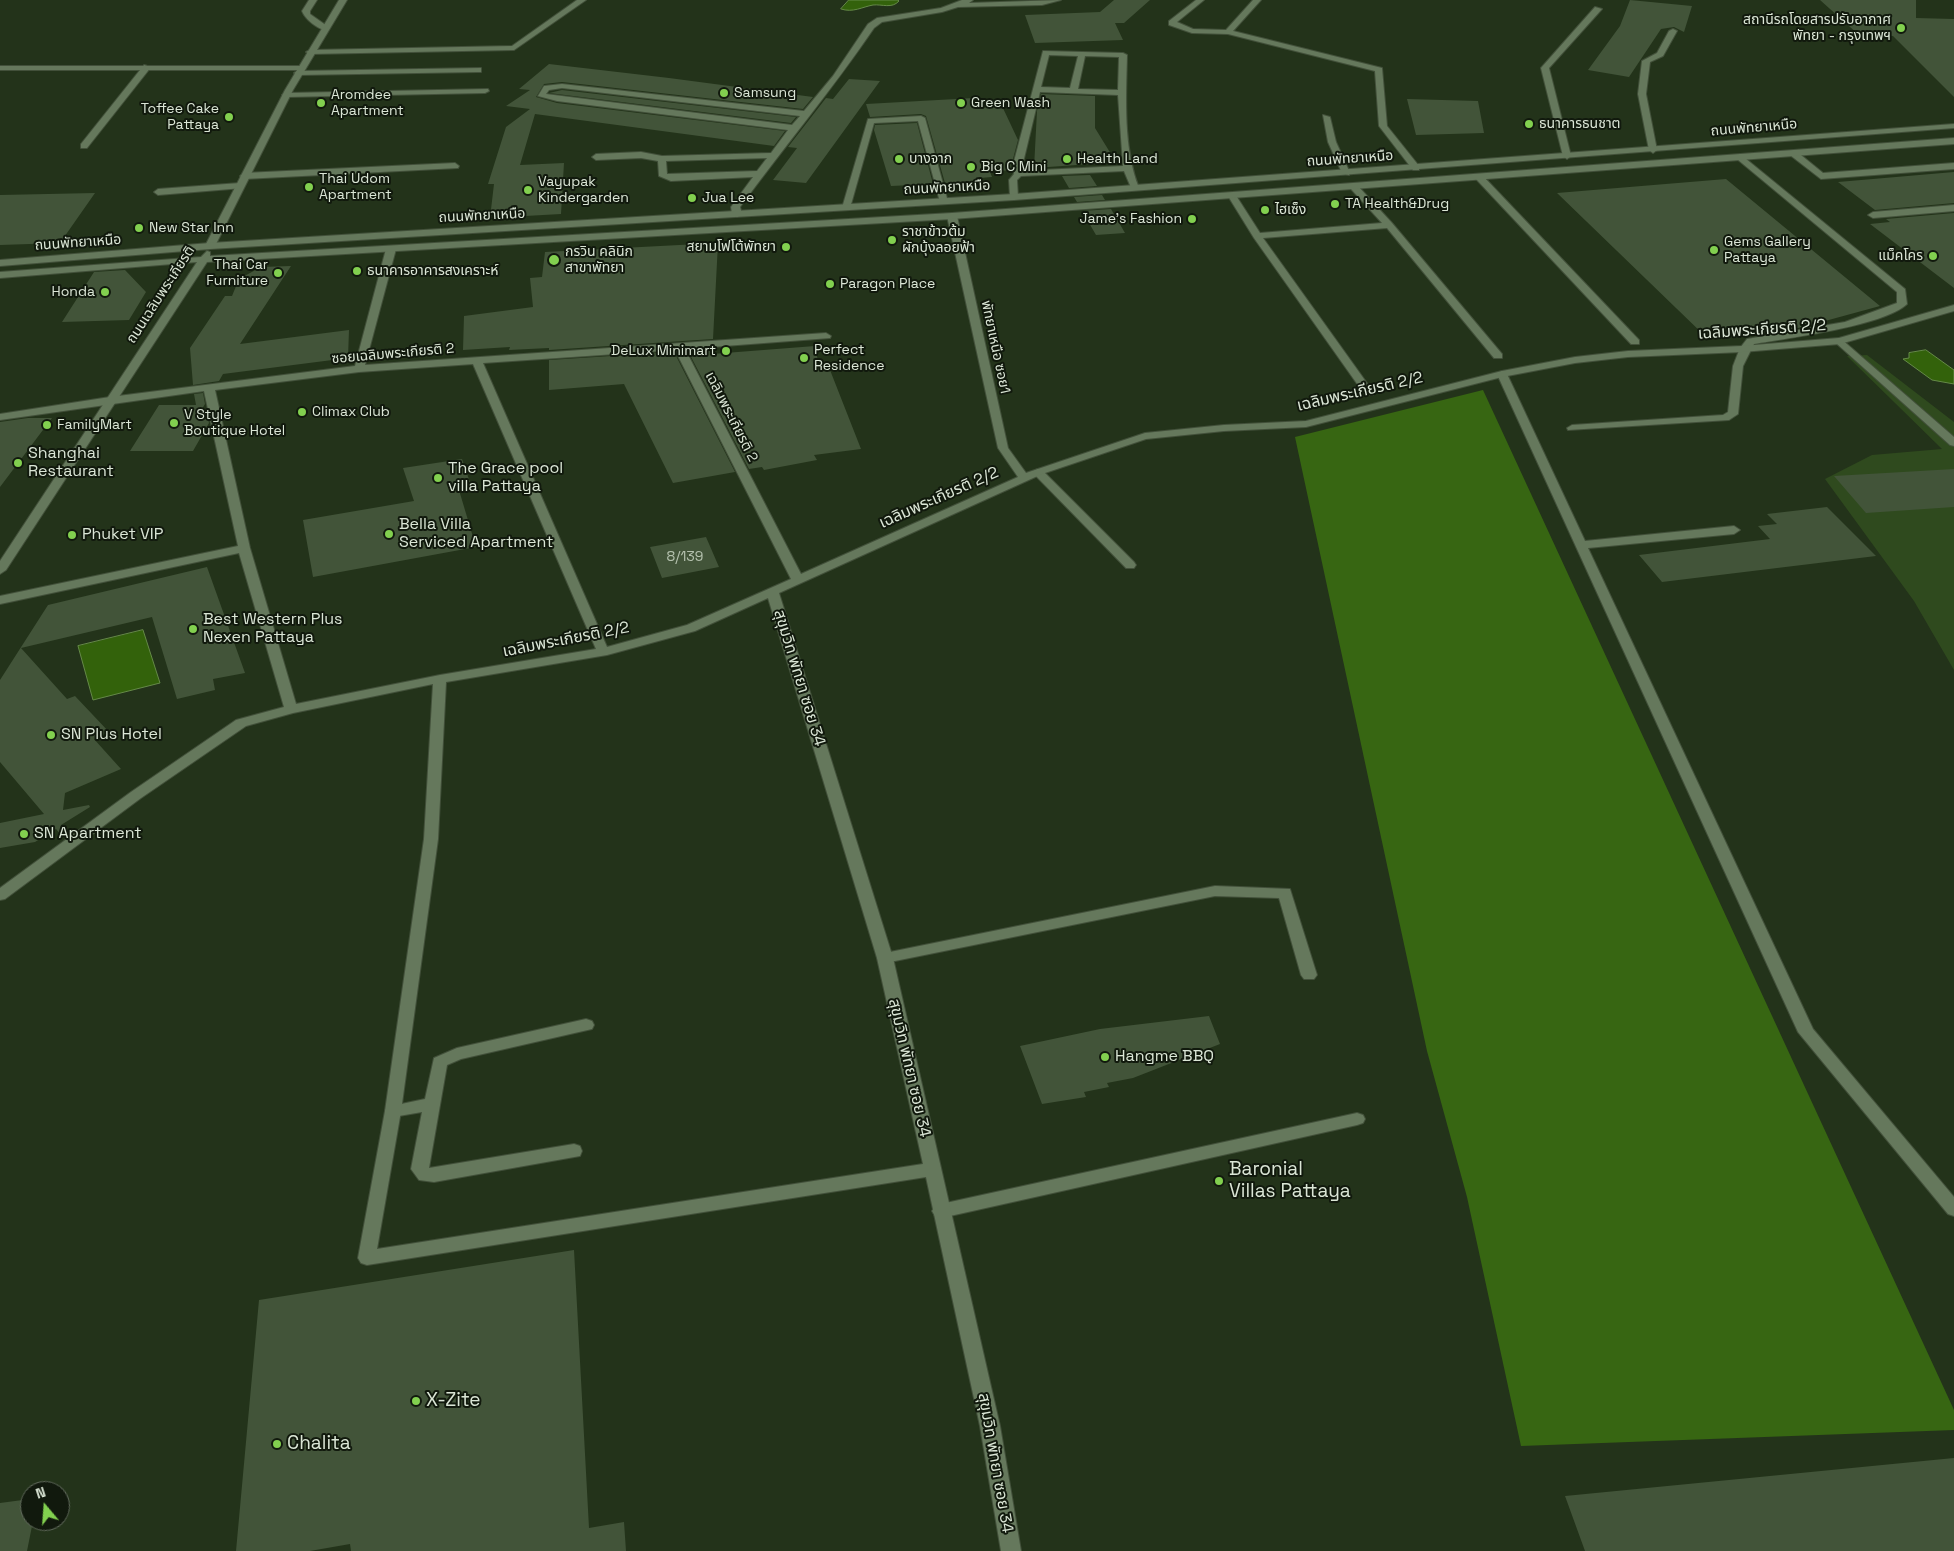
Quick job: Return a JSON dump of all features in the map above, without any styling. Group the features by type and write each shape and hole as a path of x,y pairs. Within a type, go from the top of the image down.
{"street":[{"path":"313,0 306,11 307,15 324,28"},
{"name":"ถนนเฉลิมพระเกียรติ","path":"0,570 204,259 286,95 324,28 344,0"},
{"path":"310,52 514,48 582,0"},
{"path":"737,214 735,207 773,154 836,78 871,26 880,20 942,10 969,0"},
{"path":"954,5 1042,3 1057,0"},
{"path":"1200,0 1172,23 1192,31 1228,32 1379,70 1383,126 1416,168"},
{"path":"1228,32 1258,0"},
{"path":"1567,156 1544,68 1598,9"},
{"path":"1653,150 1642,94 1646,61 1660,54 1673,31"},
{"path":"1018,174 1016,169 1046,53 1123,55 1122,94 1127,168 1135,188"},
{"path":"1073,91 1082,54"},
{"path":"84,146 147,67"},
{"path":"0,68 147,67 299,71 478,70"},
{"path":"794,128 557,100 542,96 542,92 547,88 562,86 805,114"},
{"path":"1037,89 1122,94"},
{"path":"286,95 485,91"},
{"path":"1326,116 1332,142 1346,173"},
{"path":"846,208 871,121 922,118 944,202"},
{"name":"ถนนพัทยาเหนือ","path":"0,262 210,246 1014,198 1954,126"},
{"name":"ถนนพัทยาเหนือ","path":"0,275 204,259 952,216 1954,141"},
{"path":"1793,153 1822,176 1954,166"},
{"path":"596,157 641,155 662,159 773,154"},
{"path":"1572,428 1725,418 1733,414 1742,349 1751,341 1830,329 1878,316 1902,304 1902,292 1740,157"},
{"path":"662,159 663,176 671,178 759,174"},
{"path":"244,176 455,166"},
{"path":"1014,198 1012,180 1018,174 1127,168"},
{"path":"1479,177 1635,342"},
{"path":"158,192 240,186"},
{"path":"1354,187 1389,225 1498,356"},
{"path":"1232,196 1257,236 1369,393"},
{"path":"1873,215 1954,208"},
{"name":"พัทยาเหนือ ซอย1","path":"952,216 1004,448 1024,478"},
{"path":"1257,236 1389,225"},
{"path":"359,370 391,248"},
{"name":"เฉลิมพระเกียรติ 2/2","path":"0,895 136,795 241,723 292,709 440,679 603,652 691,628 773,593 797,579 1038,472 1145,436 1224,428 1306,424 1502,374 1575,360 1628,354 1840,342 1954,308"},
{"path":"679,346 826,336"},
{"path":"1840,342 1954,443"},
{"name":"ซอยเฉลิมพระเกียรติ 2","path":"0,416 110,400 359,370 679,346"},
{"name":"เฉลิมพระเกียรติ 2","path":"679,346 797,579"},
{"path":"477,362 603,652"},
{"path":"1502,374 1806,1032 1954,1209"},
{"path":"209,388 244,548 292,709"},
{"path":"1038,472 1130,565"},
{"path":"1581,545 1734,530"},
{"path":"0,600 244,548"},
{"name":"สุขุมวิท พัทยา ซอย 34","path":"773,593 885,958 990,1426 1011,1551"},
{"path":"440,679 430,839 393,1111 367,1258 932,1169"},
{"path":"885,958 1215,891 1285,893 1309,975"},
{"path":"574,1151 425,1175 420,1169 430,1104 440,1062 447,1057 586,1025"},
{"path":"393,1111 430,1104"},
{"path":"941,1211 1357,1119"}],"shaded area":[{"path":"849,0 899,1 890,6 873,5 850,10 841,9"},
{"path":"1926,350 1954,370 1954,384 1932,380 1903,359 1909,358 1909,353"},
{"path":"1867,355 1954,422 1954,670 1914,601 1825,479 1872,455 1942,449 1847,356"},
{"path":"1483,390 1954,1410 1954,1430 1521,1446 1467,1197 1427,1051 1295,437"},
{"path":"143,630 160,683 93,700 78,646"}],"building":[{"path":"1114,0 1150,0 1124,23 1115,23 1123,40 1035,43 1025,15 1100,12"},
{"path":"1630,0 1692,6 1684,32 1674,27 1661,29 1629,77 1588,70 1620,26"},
{"path":"1820,0 1916,0 1916,18 1954,19 1954,97 1893,36 1859,35"},
{"path":"549,64 813,97 803,109 562,82 544,84 536,97 557,103 785,131 774,146 535,114 520,165 564,163 561,214 490,218 494,184 488,184 506,127 530,109 506,106 530,90 519,89"},
{"path":"849,79 880,81 806,183 773,180 797,148 788,147 826,98 833,99"},
{"path":"562,90 796,117 791,123 549,93"},
{"path":"1041,94 1095,96 1095,128 1111,154 1100,155 1105,163 1034,168 1037,111"},
{"path":"974,98 979,108 1002,106 1018,140 1010,170 990,172 992,177 980,178 981,181 945,183 926,116 921,114 870,117 866,104"},
{"path":"1407,99 1478,101 1484,133 1416,135"},
{"name":"บางจาก","path":"917,123 933,184 891,186 874,130 875,125"},
{"path":"1954,172 1954,203 1875,210 1838,182"},
{"path":"1090,175 1097,186 1069,188 1062,176"},
{"name":"Gems Gallery Pattaya","path":"1726,179 1880,306 1803,327 1760,335 1757,332 1706,337 1557,193"},
{"path":"95,193 60,243 0,245 0,195"},
{"path":"1102,195 1105,200 1077,202 1074,197"},
{"path":"1111,209 1125,233 1096,235 1082,211"},
{"name":"แม็คโคร","path":"1954,213 1954,288 1870,224 1890,222 1886,219"},
{"path":"718,243 713,339 549,350 549,348 509,350 510,347 463,350 464,316 533,307 530,278 542,277 545,252"},
{"path":"291,266 240,344 349,330 348,358 223,374 219,381 193,385 190,348 225,296 232,296 239,279 261,267"},
{"path":"125,270 146,292 129,320 62,322 94,272"},
{"path":"815,346 820,371 830,370 861,449 814,455 817,460 764,470 762,467 749,469 688,351 712,349 712,354"},
{"path":"674,352 735,472 673,483 624,384 549,390 549,360"},
{"path":"203,393 205,404 196,419 208,419 209,423 193,451 130,451 159,405 196,405 194,394"},
{"path":"28,418 52,418 0,487 0,422"},
{"name":"Bella Villa Serviced Apartment","path":"462,459 472,488 459,490 476,547 313,577 303,520 414,501 403,468"},
{"path":"1954,469 1954,507 1866,513 1834,476"},
{"path":"1827,507 1876,556 1662,582 1639,555 1770,539 1758,526 1777,524 1767,514"},
{"path":"706,537 719,567 662,578 650,547"},
{"path":"207,567 245,673 213,679 215,690 177,699 152,617 21,648 67,699 75,696 109,732 94,739 121,769 65,793 63,810 89,805 90,807 61,825 60,834 56,829 35,842 0,848 0,823 44,814 0,762 0,680 48,605"},
{"name":"Hangme BBQ","path":"1209,1016 1220,1044 1133,1078 1107,1083 1109,1087 1084,1092 1086,1097 1042,1104 1020,1046 1100,1029"},
{"name":"X-Zite","path":"574,1250 589,1528 624,1522 626,1551 351,1551 350,1544 310,1551 236,1551 259,1300"},
{"path":"1954,1458 1954,1551 1585,1551 1565,1496"},
{"path":"20,1500 20,1531 31,1531 27,1551 0,1551 0,1503"}],"place":[{"name":"สถานีรถโดยสารปรับอากาศ พัทยา - กรุงเทพฯ","path":"1901,28"},
{"name":"Samsung","path":"724,93"},
{"name":"Aromdee Apartment","path":"321,103"},
{"name":"Green Wash","path":"961,103"},
{"name":"Toffee Cake Pattaya","path":"229,117"},
{"name":"ธนาคารธนชาต","path":"1529,124"},
{"name":"บางจาก","path":"899,159"},
{"name":"Health Land","path":"1067,159"},
{"name":"Big C Mini","path":"971,167"},
{"name":"Thai Udom Apartment","path":"309,187"},
{"name":"Vayupak Kindergarden","path":"528,190"},
{"name":"Jua Lee","path":"692,198"},
{"name":"TA Health&Drug","path":"1335,204"},
{"name":"ไฮเซ็ง","path":"1265,210"},
{"name":"Jame's Fashion","path":"1192,219"},
{"name":"New Star Inn","path":"139,228"},
{"name":"ราชาข้าวต้ม ผักบุ้งลอยฟ้า","path":"892,240"},
{"name":"สยามโฟโต้พัทยา","path":"786,247"},
{"name":"Gems Gallery Pattaya","path":"1714,250"},
{"name":"แม็คโคร","path":"1933,256"},
{"name":"กรวิน คลินิก สาขาพัทยา","path":"554,260"},
{"name":"ธนาคารอาคารสงเคราะห์","path":"357,271"},
{"name":"Thai Car Furniture","path":"278,273"},
{"name":"Paragon Place","path":"830,284"},
{"name":"Honda","path":"105,292"},
{"name":"DeLux Minimart","path":"726,351"},
{"name":"Perfect Residence","path":"804,358"},
{"name":"Climax Club","path":"302,412"},
{"name":"V Style Boutique Hotel","path":"174,423"},
{"name":"FamilyMart","path":"47,425"},
{"name":"Shanghai Restaurant","path":"18,463"},
{"name":"The Grace pool villa Pattaya","path":"438,478"},
{"name":"Bella Villa Serviced Apartment","path":"389,534"},
{"name":"Phuket VIP","path":"72,535"},
{"name":"Best Western Plus Nexen Pattaya","path":"193,629"},
{"name":"SN Plus Hotel","path":"51,735"},
{"name":"SN Apartment","path":"24,834"},
{"name":"Hangme BBQ","path":"1105,1057"},
{"name":"Baronial Villas Pattaya","path":"1219,1181"},
{"name":"X-Zite","path":"416,1401"},
{"name":"Chalita","path":"277,1444"}]}
